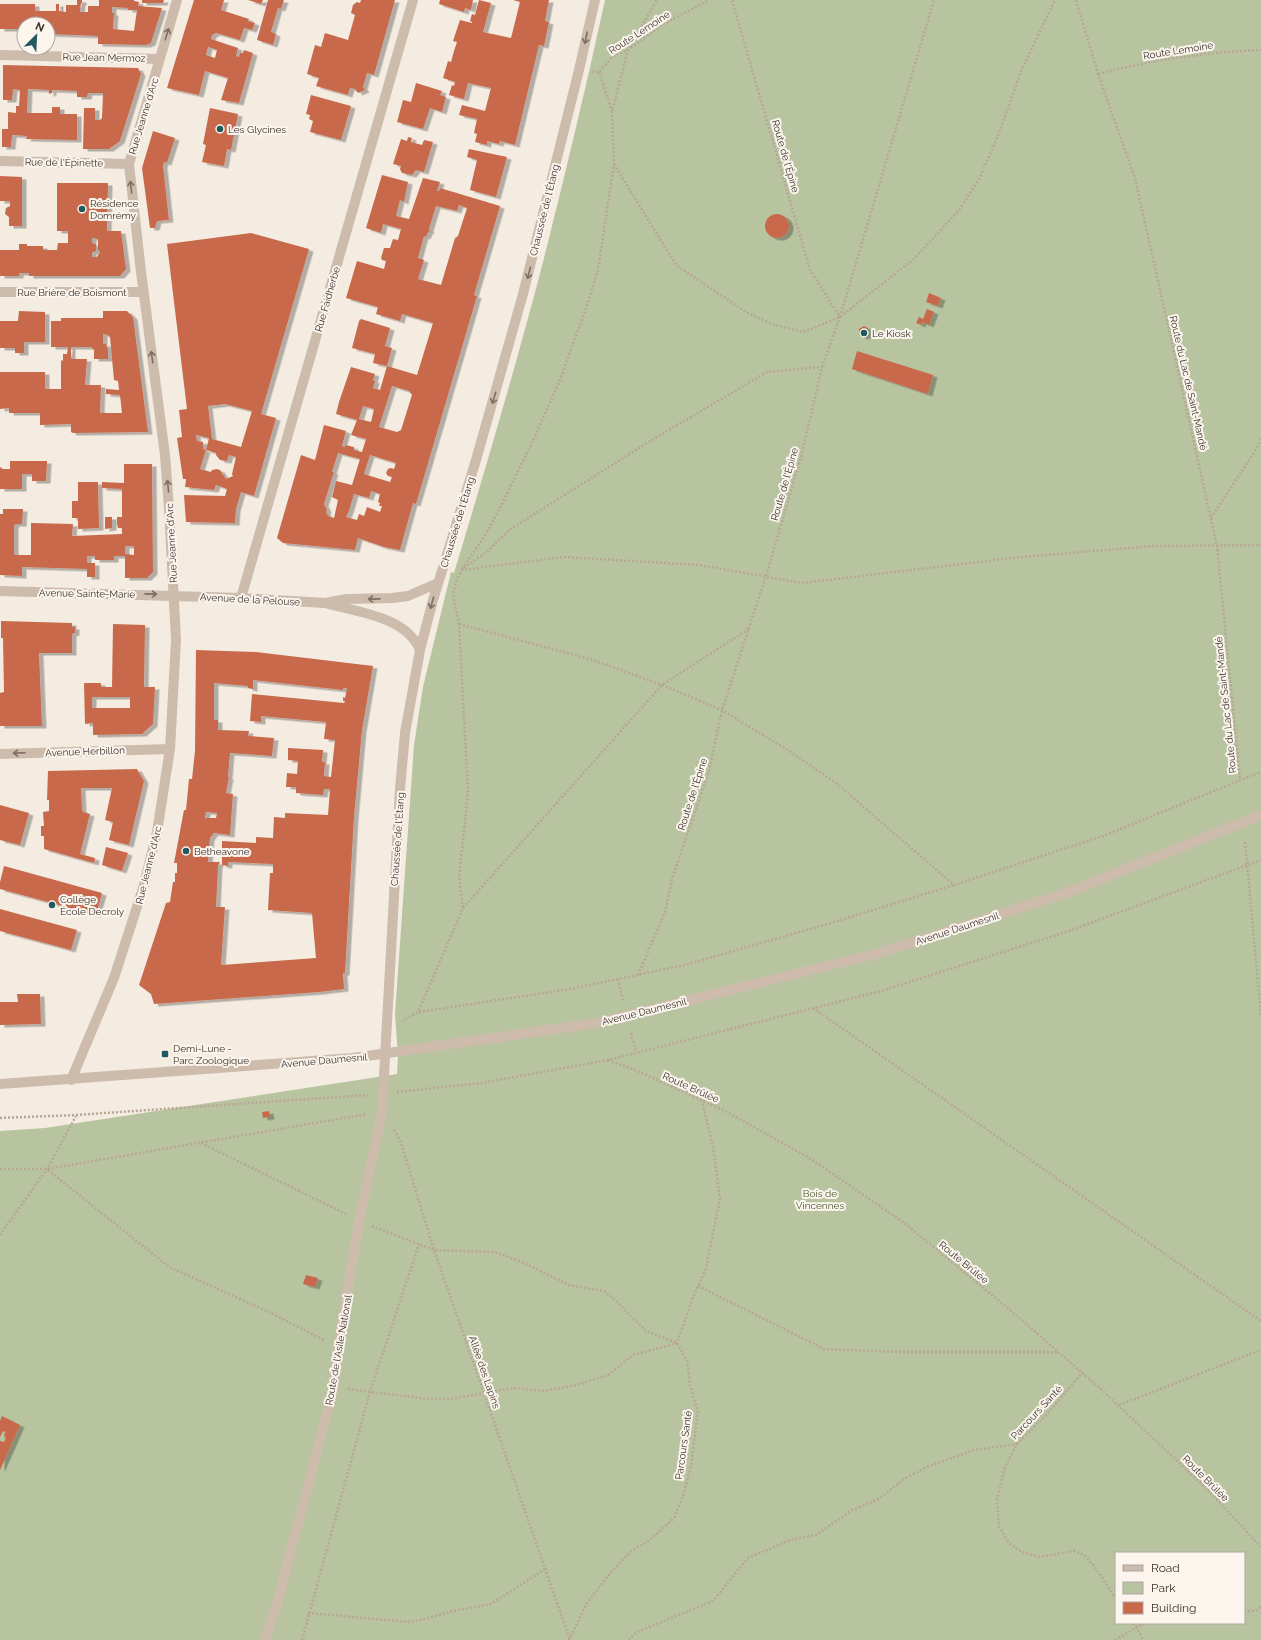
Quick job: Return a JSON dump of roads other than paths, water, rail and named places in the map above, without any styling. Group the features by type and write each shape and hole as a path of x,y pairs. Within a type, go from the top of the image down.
{"street":[{"name":"Rue Jeanne d'Arc","path":"71,1080 114,978 144,885 157,832 170,749 176,640 165,455 143,292 129,164 177,0"},
{"name":"Rue Faidherbe","path":"241,598 413,0"},
{"name":"Chaussée de l'Étang","path":"384,1055 405,733 420,650 438,582 485,430 523,294 595,0"},
{"name":"Rue Jean Mermoz","path":"0,55 159,59"},
{"name":"Rue de l'Épinette","path":"0,161 129,164"},
{"name":"Rue Brière de Boismont","path":"0,292 143,292"},
{"name":"Avenue de la Pelouse","path":"325,603 347,599 392,598 408,596 420,592 438,582"},
{"name":"Avenue Sainte-Marie","path":"0,591 174,595"},
{"name":"Avenue de la Pelouse","path":"174,595 325,603 380,617 412,636 420,650"},
{"name":"Avenue Herbillon","path":"0,754 170,749"},
{"name":"Avenue Daumesnil","path":"0,1084 71,1080 384,1055 596,1023 879,953 1066,893 1261,815"},
{"name":"Route de l'Asile National","path":"265,1640 278,1600 334,1386 338,1347 359,1221 382,1112 384,1093 384,1055"}],"place":[{"name":"Les Glycines","path":"220,129"},
{"name":"Résidence Domrémy","path":"82,209"},
{"name":"Le Kiosk","path":"864,333"},
{"name":"Betheavone","path":"186,851"},
{"name":"Collège École Decroly","path":"52,905"},
{"name":"Demi-Lune - Parc Zoologique","path":"165,1054"}],"park label":[{"name":"Bois de Vincennes","path":"820,1198"}]}
